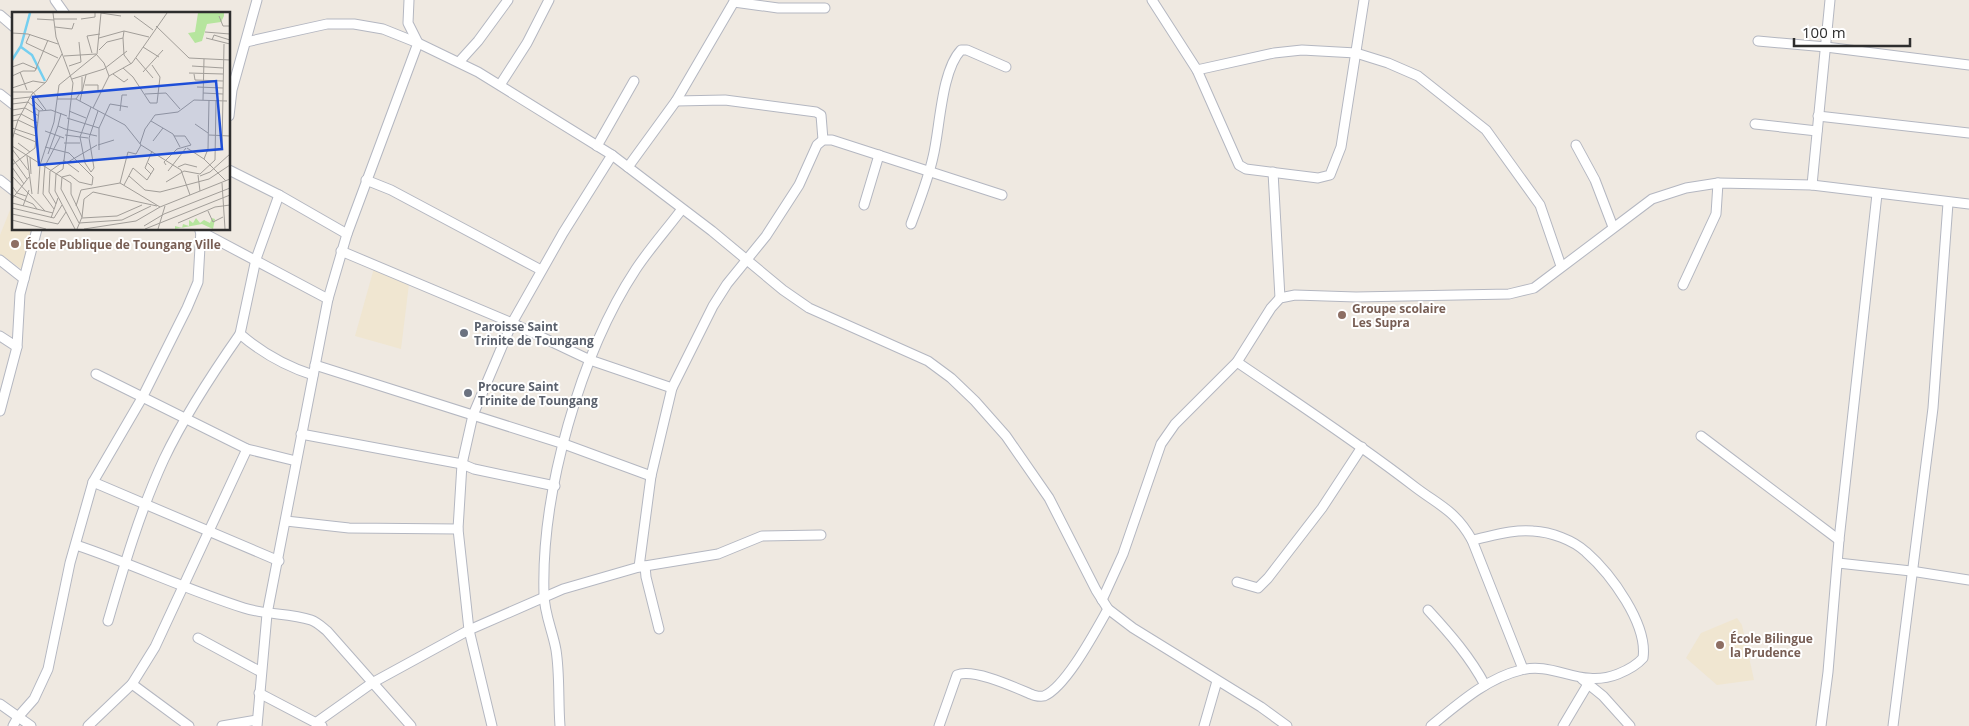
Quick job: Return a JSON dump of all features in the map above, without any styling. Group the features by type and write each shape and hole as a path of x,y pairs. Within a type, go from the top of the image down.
{"street":[{"path":"55,0 64,12"},
{"path":"230,107 232,90 258,0"},
{"path":"222,726 257,723 267,614 279,561 301,434 328,299 347,234 418,43 408,23 409,0"},
{"path":"459,62 478,41 508,0"},
{"path":"500,85 527,43 549,0"},
{"path":"1152,0 1197,70 1239,165 1246,169 1318,178 1330,175 1341,147 1364,0"},
{"path":"1812,185 1830,0"},
{"path":"628,167 676,101 734,1 778,8 826,8"},
{"path":"0,15 12,25"},
{"path":"246,42 327,24 354,24 383,29 459,62 500,85 612,155 747,259 783,290 809,308 928,362 951,378 1006,436 1038,482 1108,609 1134,628 1286,726"},
{"path":"1758,41 1826,47 1969,65"},
{"path":"911,224 937,142 942,99 955,56 961,50 967,50 1006,67"},
{"path":"1197,70 1274,52 1302,50 1356,53 1388,63 1418,76 1486,130 1540,205 1561,266"},
{"path":"597,146 634,80"},
{"path":"0,94 12,103"},
{"path":"676,101 725,100 816,112 821,116 823,122 823,140"},
{"path":"1818,116 1969,133"},
{"path":"1755,124 1817,131"},
{"path":"823,140 879,154 947,179 1002,195"},
{"path":"659,629 642,566 651,476 672,388 713,306 766,236 794,193 817,145 823,140"},
{"path":"1576,144 1595,180 1613,227"},
{"path":"864,205 879,154"},
{"path":"492,726 469,630 458,529 462,464 473,415 512,323 541,270 612,155"},
{"path":"230,170 279,195 347,234"},
{"path":"1272,172 1280,298"},
{"path":"0,180 12,189"},
{"path":"366,180 391,190 541,270"},
{"path":"1683,285 1716,214 1718,183"},
{"path":"1102,600 1123,554 1161,444 1175,424 1237,362 1271,308 1280,298 1295,294 1356,297 1509,294 1534,288 1652,199 1686,188 1718,183 1812,185 1948,203 1969,204"},
{"path":"1821,726 1839,540 1877,194"},
{"path":"108,621 125,561 145,505 165,458 211,376 240,334 256,259 279,195"},
{"path":"1893,726 1911,570 1933,408 1948,203"},
{"path":"560,726 556,651 544,596 545,552 555,486 564,444 590,360 608,321 636,269 682,208"},
{"path":"0,411 17,346 20,294 37,230"},
{"path":"13,726 18,717 34,699 48,669 70,563 93,482 142,398 198,282 200,230 328,299"},
{"path":"342,251 512,323 590,360 672,388"},
{"path":"0,260 24,279"},
{"path":"240,334 269,356 292,368 313,375"},
{"path":"0,336 17,346"},
{"path":"1237,362 1362,447 1446,508 1463,523 1472,540 1522,669"},
{"path":"315,365 564,444 651,476"},
{"path":"96,374 185,420 247,449 296,461"},
{"path":"301,434 462,464 474,469 555,486"},
{"path":"1701,436 1839,540"},
{"path":"1237,582 1258,588 1268,578 1322,508 1362,447"},
{"path":"88,726 132,684 154,648 247,449"},
{"path":"93,482 279,561"},
{"path":"286,521 385,530 458,529"},
{"path":"1472,540 1511,532 1534,530 1560,536 1585,551 1607,574 1619,590 1642,635 1643,658 1637,665 1605,679 1585,682"},
{"path":"260,692 319,724 372,683 469,630 505,616 544,596 642,566 718,554 762,536 821,535"},
{"path":"76,545 125,561 216,599 267,614 313,620 327,631 411,726"},
{"path":"1838,563 1911,570 1969,580"},
{"path":"939,726 957,675 963,672 1033,695 1042,697 1051,692 1080,657 1108,609"},
{"path":"1428,610 1455,638 1473,662 1485,685"},
{"path":"198,638 261,672"},
{"path":"1431,726 1485,685 1498,677 1522,669 1554,671 1585,682 1630,726"},
{"path":"1204,726 1217,681"},
{"path":"1563,726 1585,682"},
{"path":"132,684 189,726"},
{"path":"2,705 31,726"}],"shaded area":[{"name":"École Publique de Toungang Ville","path":"12,205 12,230 33,230 23,270 0,254 0,235"},
{"path":"374,268 409,284 401,349 355,336"},
{"name":"École Bilingue la Prudence","path":"1737,618 1742,625 1754,680 1717,685 1686,658 1701,633"}],"place":[{"name":"École Publique de Toungang Ville","path":"15,244"},
{"name":"Groupe scolaire Les Supra","path":"1342,315"},
{"name":"Paroisse Saint Trinite de Toungang","path":"464,333"},
{"name":"Procure Saint Trinite de Toungang","path":"468,393"},
{"name":"École Bilingue la Prudence","path":"1720,645"}]}
